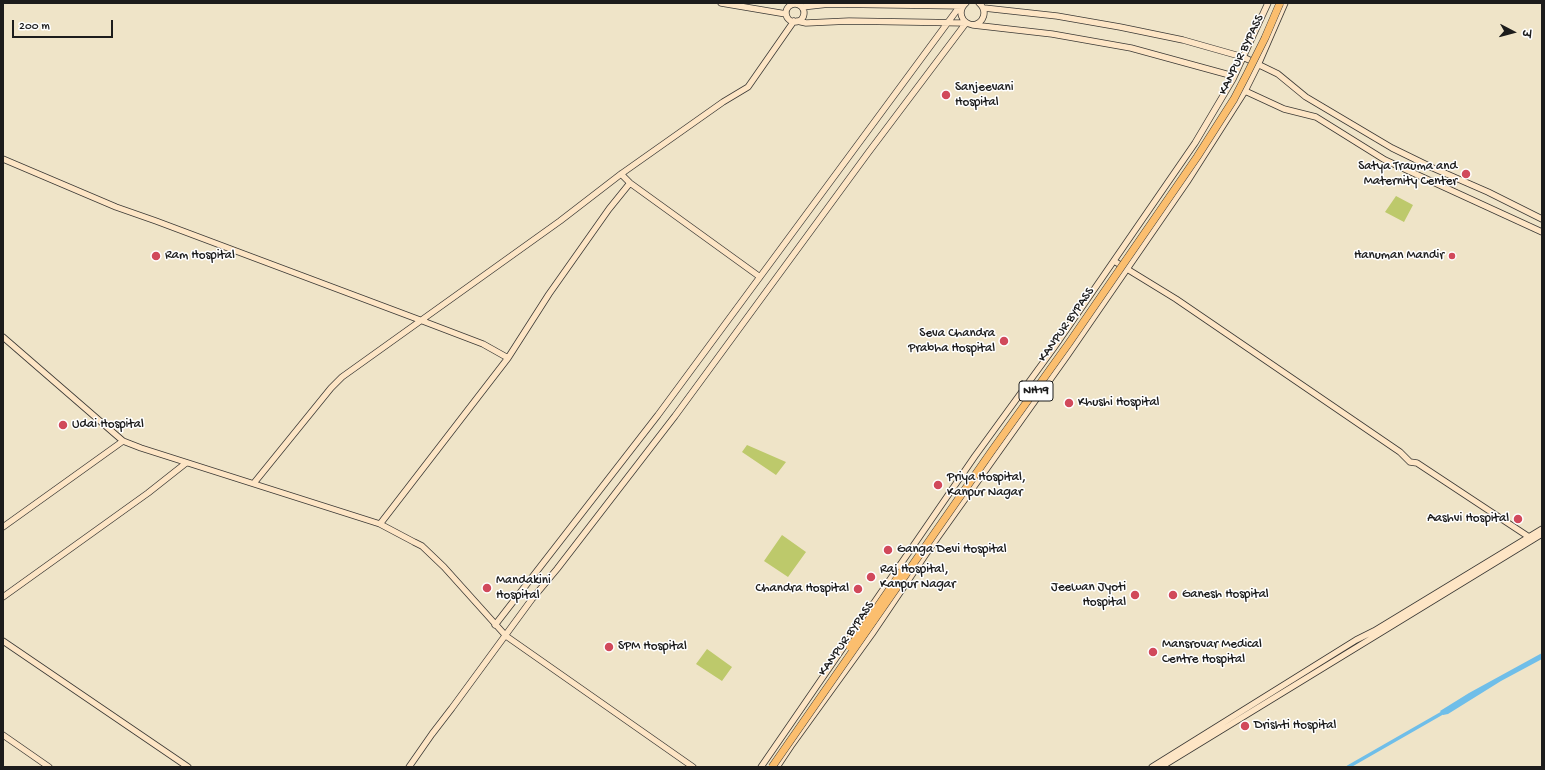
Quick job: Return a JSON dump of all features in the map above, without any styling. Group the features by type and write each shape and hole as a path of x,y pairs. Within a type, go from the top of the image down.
{"highway":[{"name":"KANPUR BYPASS","path":"767,767 916,551 1114,272 1198,148 1243,72 1275,3"},
{"name":"KANPUR BYPASS","path":"772,767 964,490 1083,324 1197,157 1244,80 1265,38 1280,3"}],"street":[{"path":"721,3 786,14 788,18 806,23 823,21 948,22 1052,34 1130,48 1226,74 1234,79"},
{"path":"979,3 984,8 1056,16 1120,27 1183,40 1243,57 1288,81 1306,97 1392,148 1488,192 1542,219"},
{"path":"761,767 979,451 1045,361 1195,143 1234,79 1268,3"},
{"path":"777,767 872,634 928,551 1127,269 1194,171 1245,91 1285,3"},
{"path":"786,14 786,10 790,4 796,4 802,7 829,4 963,5"},
{"path":"495,625 622,462 948,22 963,5"},
{"path":"963,5 961,16 966,23"},
{"path":"254,483 331,388 342,377 560,221 621,174 722,102 748,87 796,21 804,14 802,7"},
{"path":"973,25 979,23 983,19 984,8"},
{"path":"409,767 532,599 557,569 684,404 966,23"},
{"path":"1245,91 1284,109 1316,117 1385,160 1542,232"},
{"path":"3,159 116,207 424,317 483,344 508,358"},
{"path":"621,174 630,183 760,277"},
{"path":"380,524 508,358 549,294 630,183"},
{"path":"1114,261 1176,299 1249,348 1400,452 1410,462 1417,463 1529,537"},
{"path":"3,337 123,441 186,463 254,483 313,504 380,524 414,542 430,553 444,567 506,636 692,767"},
{"path":"3,527 123,441"},
{"path":"3,597 148,493 186,463"},
{"path":"1152,767 1322,661 1542,529"},
{"path":"1161,767 1542,534"},
{"path":"3,641 188,767"},
{"path":"3,735 49,767"}],"green space":[{"path":"1396,196 1413,205 1404,222 1385,212"},
{"path":"747,445 786,462 776,475 742,452"},
{"path":"782,535 806,552 788,577 764,561"},
{"path":"707,649 732,667 722,681 696,664"}],"water":[{"path":"1542,653 1542,659 1501,681 1448,714 1443,715 1440,711 1469,693"}],"waterway":[{"path":"1348,767 1444,712"}],"place":[{"name":"Sanjeevani Hospital","path":"946,95"},
{"name":"Satya Trauma and Maternity Center","path":"1466,174"},
{"name":"Ram Hospital","path":"156,256"},
{"name":"Hanuman Mandir","path":"1452,256"},
{"name":"Seva Chandra Prabha Hospital","path":"1004,341"},
{"name":"Khushi Hospital","path":"1069,403"},
{"name":"Udai Hospital","path":"63,425"},
{"name":"Priya Hospital, Kanpur Nagar","path":"938,485"},
{"name":"Aashvi Hospital","path":"1518,519"},
{"name":"Ganga Devi Hospital","path":"888,550"},
{"name":"Raj Hospital, Kanpur Nagar","path":"871,577"},
{"name":"Mandakini Hospital","path":"487,588"},
{"name":"Chandra Hospital","path":"858,589"},
{"name":"Jeewan Jyoti Hospital","path":"1135,595"},
{"name":"Ganesh Hospital","path":"1173,595"},
{"name":"SPM Hospital","path":"609,647"},
{"name":"Mansrovar Medical Centre Hospital","path":"1153,652"},
{"name":"Drishti Hospital","path":"1245,726"}]}
